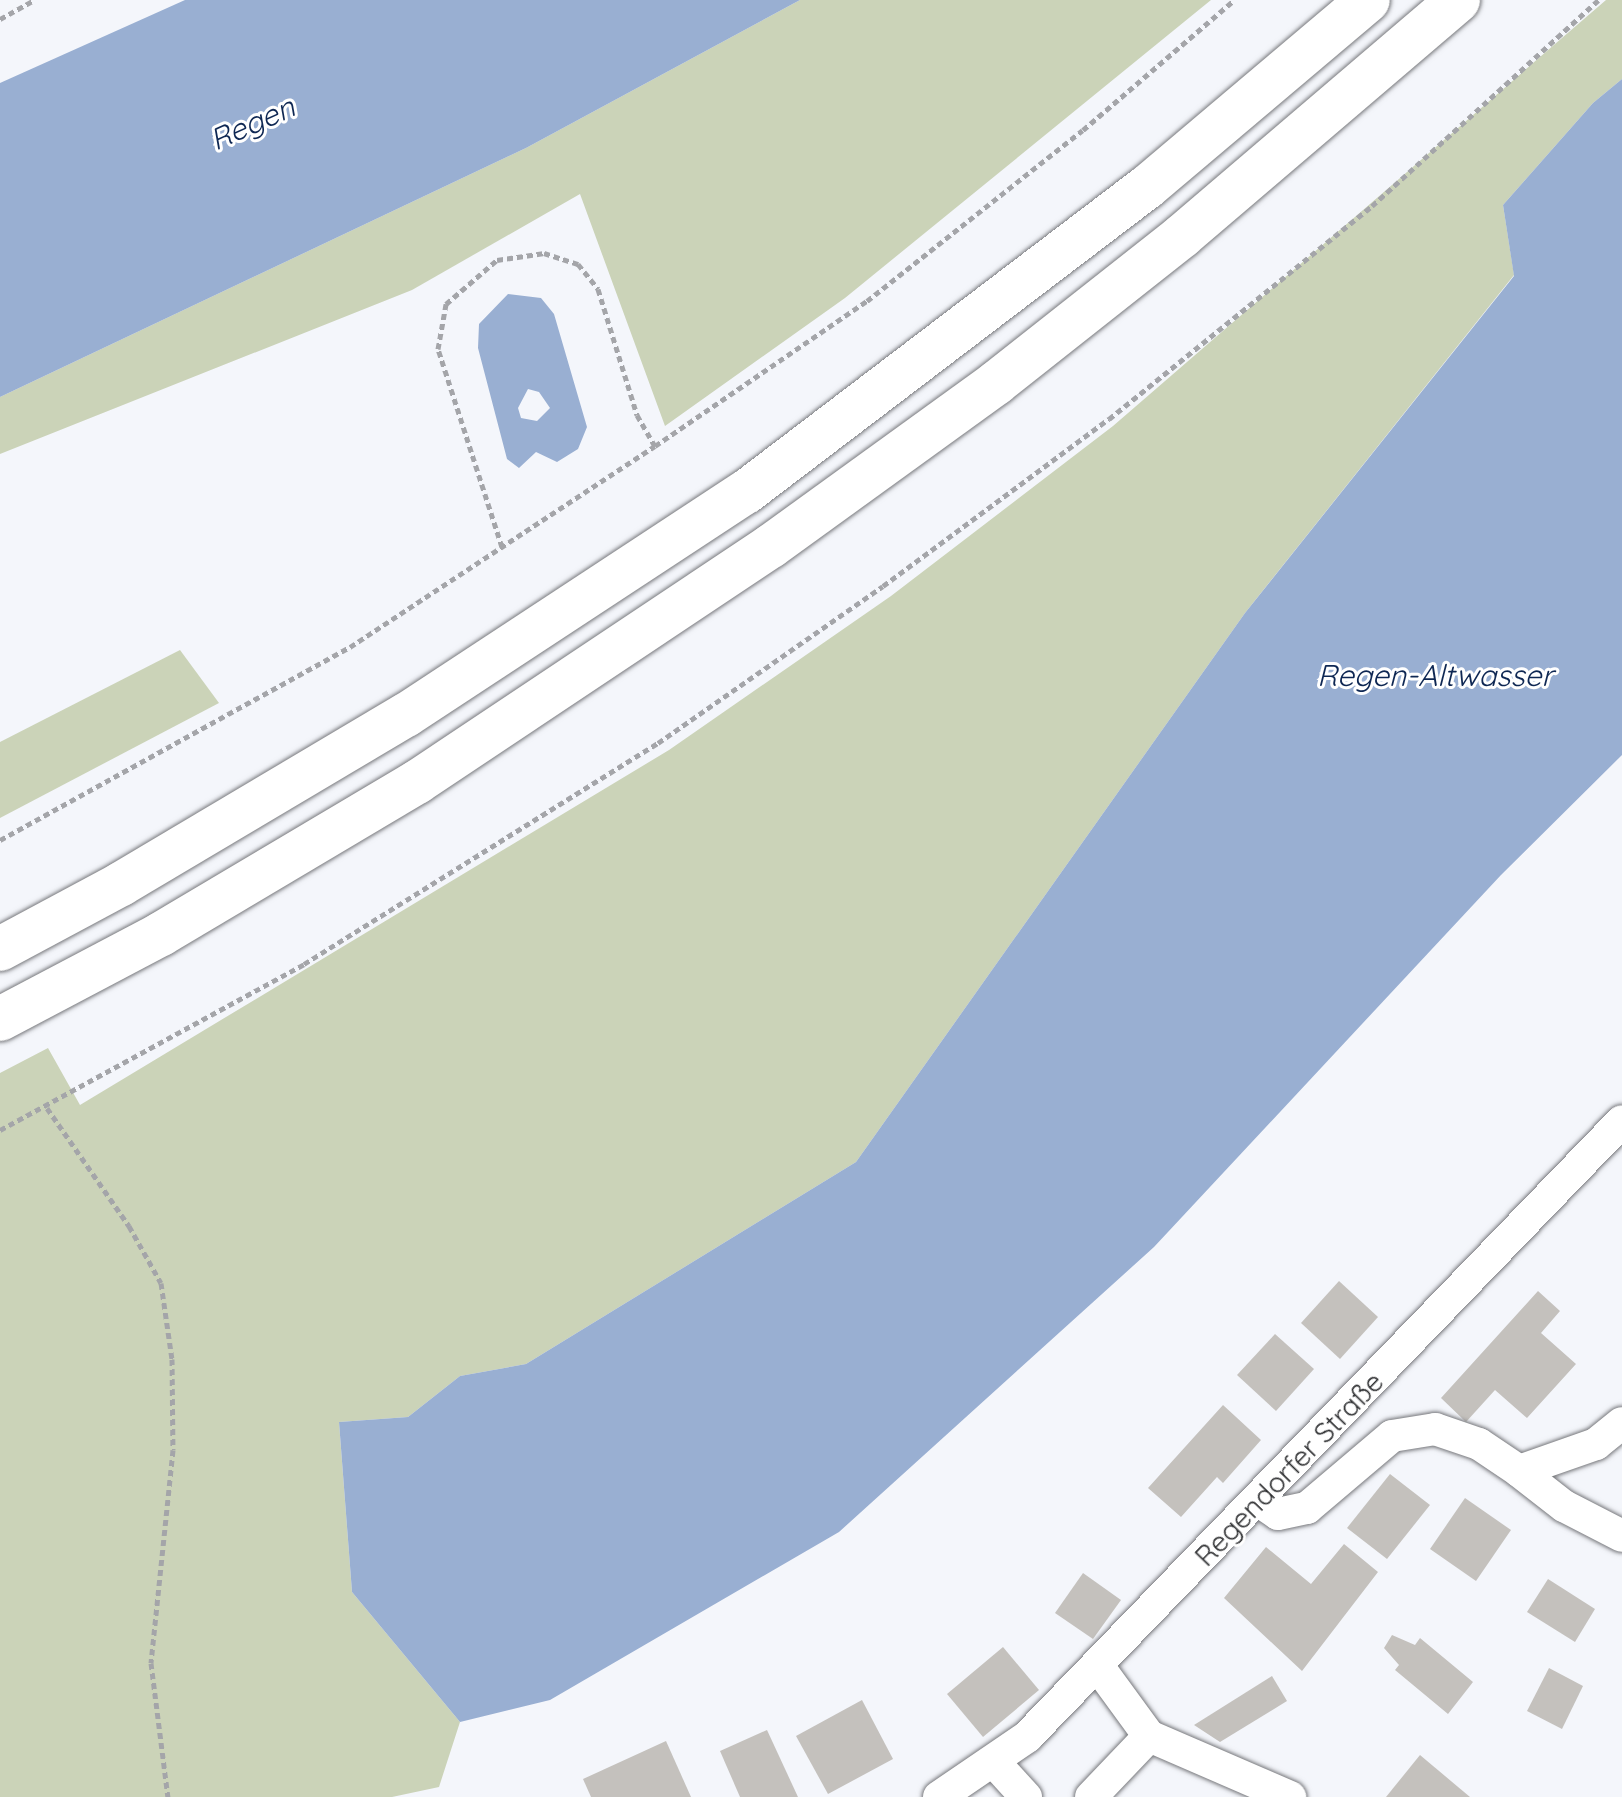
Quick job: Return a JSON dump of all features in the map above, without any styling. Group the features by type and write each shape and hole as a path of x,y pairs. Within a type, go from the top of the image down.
{"highway":[{"path":"0,949 121,884 406,715 746,492 1147,187 1368,0"},
{"path":"0,1019 161,934 417,782 771,546 996,383 1182,236 1458,0"}],"street":[{"name":"Regendorfer Straße","path":"939,1797 995,1763 1098,1666 1622,1121"},
{"path":"1519,1471 1596,1444 1622,1423"},
{"path":"1259,1501 1278,1514 1307,1508 1392,1436 1435,1429 1479,1444 1564,1506 1622,1536"},
{"path":"1098,1666 1149,1736 1290,1797"},
{"path":"1091,1797 1149,1736"},
{"path":"995,1763 1026,1797"}],"path":[{"path":"0,19 34,0"},
{"path":"0,840 232,716 350,647 655,446 867,301 1083,130 1234,0"},
{"path":"0,1130 47,1108 304,964 658,743 883,586 1109,419 1372,206 1598,0"},
{"path":"502,547 438,349 446,304 497,260 544,253 578,264 598,289 637,415 655,446"},
{"path":"47,1108 129,1226 161,1283 172,1359 173,1450 151,1663 168,1797"}],"green space":[{"path":"800,0 1211,0 845,298 665,426 580,194 412,290 0,454 0,397 526,148"},
{"path":"1606,0 1622,0 1622,79 1593,103 1503,205 1514,275 1245,613 856,1162 526,1364 460,1376 408,1417 339,1422 352,1592 460,1722 439,1787 392,1797 0,1797 0,1073 48,1048 80,1105 669,750 891,596 1113,426"},
{"path":"180,650 219,703 0,818 0,742"}],"water":[{"name":"Regen","path":"185,0 800,0 526,148 0,397 0,83"},
{"name":"Regen-Altwasser","path":"1622,79 1622,755 1501,875 1154,1247 839,1532 550,1700 460,1722 352,1592 339,1422 408,1417 460,1376 526,1364 856,1162 1245,613 1514,276 1503,205 1593,103"},
{"path":"508,294 541,298 554,314 587,427 578,449 557,462 536,452 519,468 507,459 478,348 479,324","holes":["528,389 539,392 550,408 537,421 521,418 518,408"]}],"building":[{"path":"1339,1281 1378,1317 1340,1359 1301,1323"},
{"path":"1538,1291 1560,1311 1541,1333 1576,1364 1527,1418 1495,1390 1466,1422 1441,1398"},
{"path":"1275,1334 1314,1369 1276,1411 1237,1375"},
{"path":"1223,1405 1261,1440 1223,1483 1217,1477 1181,1517 1148,1488"},
{"path":"1390,1474 1430,1505 1387,1559 1347,1528"},
{"path":"1465,1498 1511,1530 1476,1581 1430,1549"},
{"path":"1344,1544 1378,1572 1302,1671 1224,1598 1266,1547 1311,1584"},
{"path":"1083,1573 1121,1600 1093,1639 1055,1613"},
{"path":"1548,1579 1595,1609 1575,1642 1527,1612"},
{"path":"1392,1635 1415,1645 1420,1638 1473,1682 1448,1714 1395,1670 1399,1665 1384,1648"},
{"path":"1003,1647 1039,1690 983,1737 947,1694"},
{"path":"1549,1668 1583,1686 1562,1729 1527,1711"},
{"path":"1272,1676 1287,1701 1220,1742 1194,1725"},
{"path":"862,1700 893,1759 828,1794 796,1736"},
{"path":"767,1730 798,1797 740,1797 720,1751"},
{"path":"666,1741 691,1797 591,1797 583,1779"},
{"path":"1420,1755 1470,1797 1386,1797"}]}
